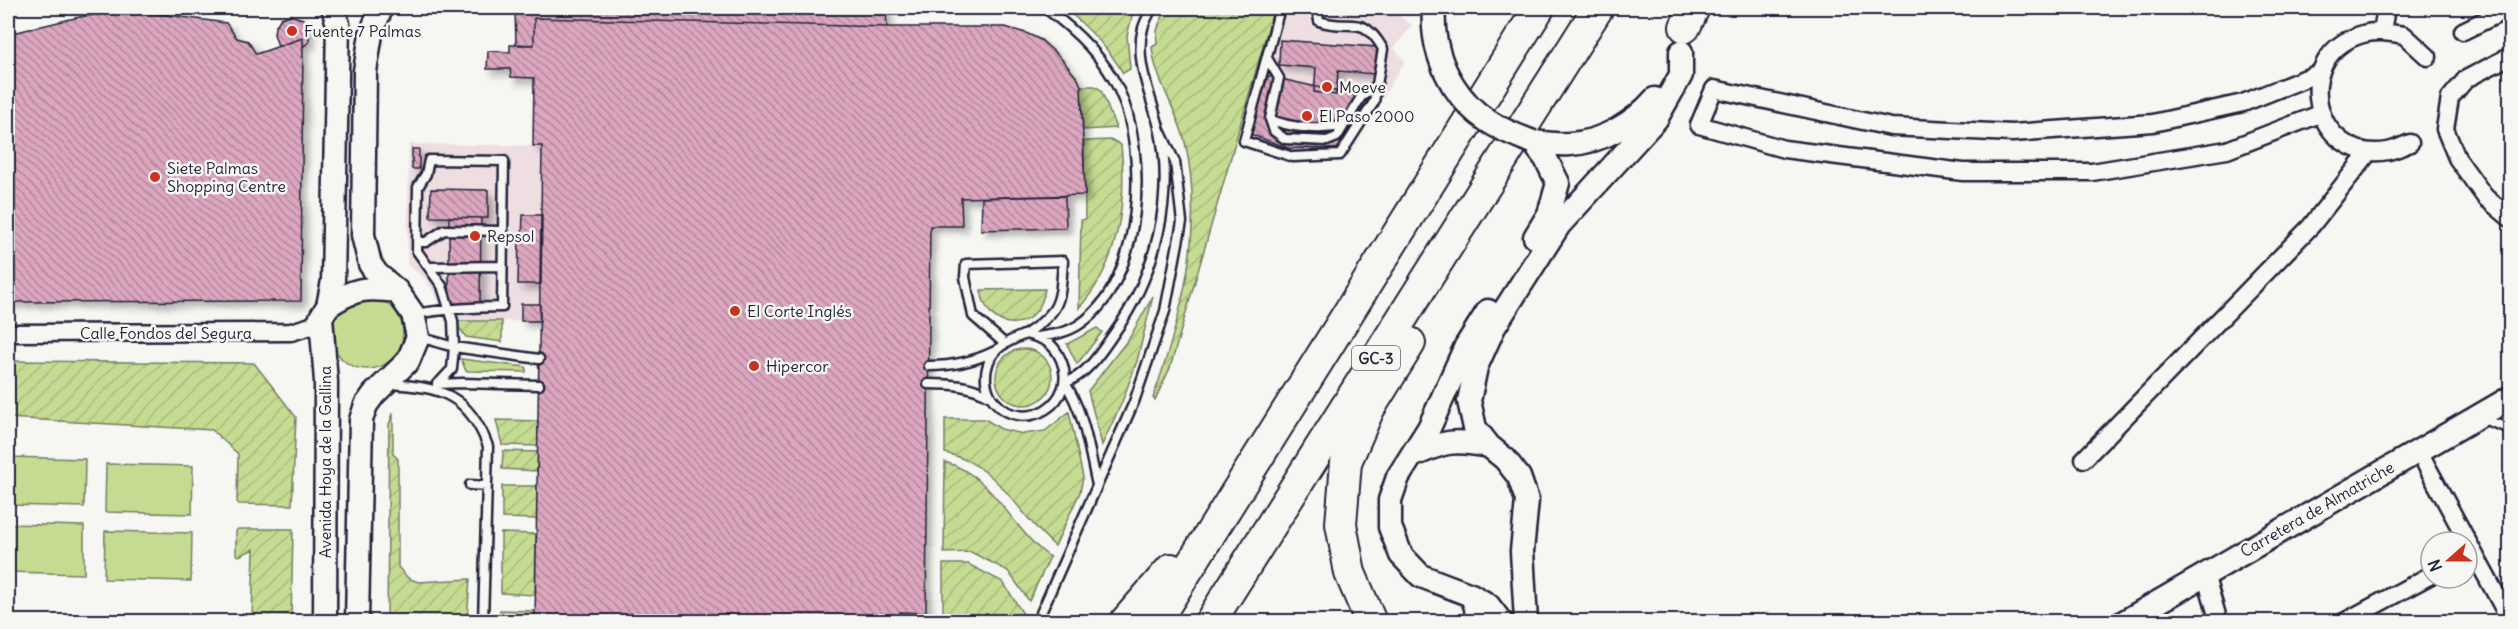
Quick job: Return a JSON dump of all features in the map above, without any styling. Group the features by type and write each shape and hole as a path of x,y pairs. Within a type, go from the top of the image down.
{"highway":[{"name":"GC-3","path":"1155,621 1539,8"},
{"name":"GC-3","path":"1210,621 1598,8"},
{"name":"GC-3","path":"1371,621 1350,573 1341,524 1346,462 1369,410 1499,196 1542,94"},
{"path":"1125,621 1170,570 1243,459 1329,342"}],"street":[{"name":"Avenida Hoya de la Gallina","path":"325,621 324,311 333,281 338,70 338,24 333,8"},
{"path":"381,8 371,34 366,71 363,235 370,264 377,274 398,291 413,314 418,337"},
{"path":"1418,8 1433,18 1443,68 1464,102 1495,128 1542,148 1608,135 1640,116 1666,87 1686,24"},
{"path":"2382,32 2385,8"},
{"path":"2463,31 2511,8"},
{"path":"1526,621 1522,551 1527,500 1519,477 1475,428 1469,401 1476,367 1494,327 1559,225 1656,119 1681,75 1686,24"},
{"path":"2410,143 2390,151 2369,152 2349,146 2332,133 2320,114 2316,93 2319,73 2329,54 2345,40 2365,33 2382,32 2404,35 2428,57"},
{"path":"2511,56 2466,79 2450,98 2445,129 2457,158 2485,197 2511,218"},
{"path":"2319,73 2243,103 2153,123 2012,133 1891,127 1714,89 1699,125 1784,149 1963,172 2092,172 2226,150 2320,114"},
{"path":"1501,621 1488,605 1421,576 1401,555 1390,527 1390,500 1398,477 1442,402 1466,346 1550,214 1558,183 1542,148"},
{"path":"2084,459 2311,226 2369,152"},
{"path":"324,311 354,290 376,288 398,291"},
{"name":"Calle Fondos del Segura","path":"8,333 291,332 311,326 324,311"},
{"name":"Avenida Hoya de la Gallina","path":"357,621 361,420 366,405 383,384 408,361 418,337"},
{"name":"Carretera de Almatriche","path":"2124,621 2511,398"},
{"path":"1412,456 1434,446 1460,440 1489,446"},
{"path":"2418,450 2458,530"},
{"path":"2479,568 2511,620"},
{"path":"2205,574 2219,621"},
{"path":"2344,621 2419,580"},
{"path":"1471,596 1476,607 1478,621"}],"lane":[{"path":"1037,337 1056,335 1082,323 1105,298 1122,267 1128,246 1138,185 1133,129 1118,88 1103,62 1082,38 1045,8"},
{"path":"1065,383 1082,374 1126,316 1146,276 1155,250 1163,194 1164,160 1159,128 1141,65 1143,28 1152,8"},
{"path":"1280,8 1244,141 1293,157 1340,155 1374,102 1383,49 1374,33 1361,25 1319,21 1317,8"},
{"path":"1267,58 1279,78 1270,119 1275,131 1285,139 1327,141 1336,137 1361,97 1376,86"},
{"path":"1270,119 1286,125 1329,128 1344,125"},
{"path":"1037,621 1134,402 1165,311 1182,222 1175,162 1159,128"},
{"path":"413,314 449,309 502,307 504,161 429,159 426,174 418,187 417,251 442,286 449,309 453,321 452,369 438,384"},
{"path":"417,242 426,242 444,230 503,231"},
{"path":"991,398 985,374 988,361 1004,343 1026,334 1047,320 1060,300 1063,261 966,264 965,277 973,316 1004,343"},
{"path":"429,267 502,266"},
{"path":"928,384 962,386 983,392 1000,408 1012,414 1025,417 1038,415 1059,399 1065,383 1065,372 1058,355 1046,341 1026,334"},
{"path":"418,337 454,347 539,359"},
{"path":"929,366 951,366 971,362 995,351"},
{"path":"1065,383 1076,400 1082,416 1098,486"},
{"path":"383,384 539,385"},
{"path":"419,386 457,400 467,407 479,423 488,446 483,621"},
{"path":"2477,417 2511,429"},
{"path":"470,485 487,486"}],"shaded area":[{"name":"Moeve","path":"1274,8 1391,10 1412,25 1394,48 1405,61 1378,105 1369,99 1339,149 1288,148 1250,134 1268,76 1256,73"},
{"name":"Repsol","path":"409,144 542,146 540,321 444,321 434,292 425,279 407,264"}],"green space":[{"path":"1064,8 1134,8 1127,36 1130,69 1123,73 1096,38"},
{"path":"1168,8 1274,8 1170,368 1155,400 1153,398 1181,303 1187,272 1193,207 1191,175 1185,142 1157,71 1152,47 1157,44 1159,25"},
{"path":"1081,86 1095,86 1101,90 1116,128 1083,130"},
{"path":"1112,140 1121,145 1123,167 1121,210 1117,231 1103,272 1093,291 1079,308 1081,220 1085,219 1084,141"},
{"path":"1045,289 1041,304 1033,314 1024,321 1013,323 1002,321 993,315 985,305 981,290"},
{"path":"1153,296 1137,361 1122,402 1102,445 1088,391 1130,337"},
{"path":"367,297 387,303 397,313 403,333 397,353 387,363 367,369 347,363 337,353 331,333 337,313 347,303"},
{"path":"459,321 502,321 502,342 466,337 458,326"},
{"path":"1097,328 1102,332 1077,364 1067,344"},
{"path":"1019,349 1029,349 1044,357 1050,366 1052,377 1050,388 1044,397 1029,405 1019,405 1008,400 1001,393 996,382 996,372 1001,361 1008,354"},
{"path":"461,359 526,367 526,372 466,371"},
{"path":"8,361 254,363 296,417 292,505 239,504 237,502 238,454 212,430 8,418"},
{"path":"1069,412 1083,477 1080,492 1055,546 1041,533 1006,491 980,468 964,459 945,453 945,419 985,419 1001,429 1023,434 1045,431"},
{"path":"393,413 393,454 398,459 398,567 408,578 418,582 470,579 467,621 387,621 389,425"},
{"path":"496,420 538,421 538,446 502,445"},
{"path":"503,451 538,452 537,471 502,469"},
{"path":"8,457 85,459 84,507 8,505"},
{"path":"945,462 977,479 990,491 1036,546 1050,557 1029,601 1008,571 971,552 944,553"},
{"path":"106,464 193,466 192,514 105,512"},
{"path":"502,486 537,486 537,519 502,518"},
{"path":"8,524 84,526 84,574 8,572"},
{"path":"238,529 293,529 291,621 252,621 254,549 239,556 236,554 236,531"},
{"path":"105,531 192,533 191,581 104,579"},
{"path":"501,533 536,534 535,595 501,593"},
{"path":"943,564 968,564 1003,582 1023,614 1016,621 917,621 943,615"},
{"path":"500,610 535,611 535,621 498,622"}],"building":[{"path":"515,8 886,8 887,27 534,18 534,45 516,44"},
{"name":"Siete Palmas Shopping Centre","path":"130,10 226,23 237,38 248,41 256,54 303,38 301,301 8,302 8,30 17,32 79,17"},
{"name":"Fuente 7 Palmas","path":"290,15 303,19 309,29 309,42 303,47 303,38 278,46 274,34 275,27 281,18"},
{"name":"El Corte Inglés","path":"534,18 887,27 1005,27 1041,40 1060,57 1078,79 1081,86 1085,195 961,198 962,226 930,226 926,613 900,612 899,622 535,622 542,146 533,146 534,78 511,77 510,69 487,69 488,51 510,52 510,45 534,45"},
{"path":"1280,40 1377,47 1375,74 1338,71 1336,95 1314,92 1316,68 1279,65"},
{"name":"El Paso 2000","path":"1268,76 1369,98 1339,149 1288,148 1250,134"},
{"path":"412,149 419,149 419,169 412,169"},
{"name":"Repsol","path":"431,189 488,190 488,218 430,217"},
{"path":"1065,196 1066,228 981,230 982,198"},
{"path":"523,215 542,215 541,284 518,284 519,238 522,238"},
{"path":"449,217 481,218 480,304 449,304"},
{"path":"521,304 540,304 540,321 521,321"}],"place":[{"name":"Fuente 7 Palmas","path":"292,31"},
{"name":"Moeve","path":"1327,87"},
{"name":"El Paso 2000","path":"1307,116"},
{"name":"Siete Palmas Shopping Centre","path":"155,177"},
{"name":"Repsol","path":"475,236"},
{"name":"El Corte Inglés","path":"735,311"},
{"name":"Hipercor","path":"754,366"}]}
